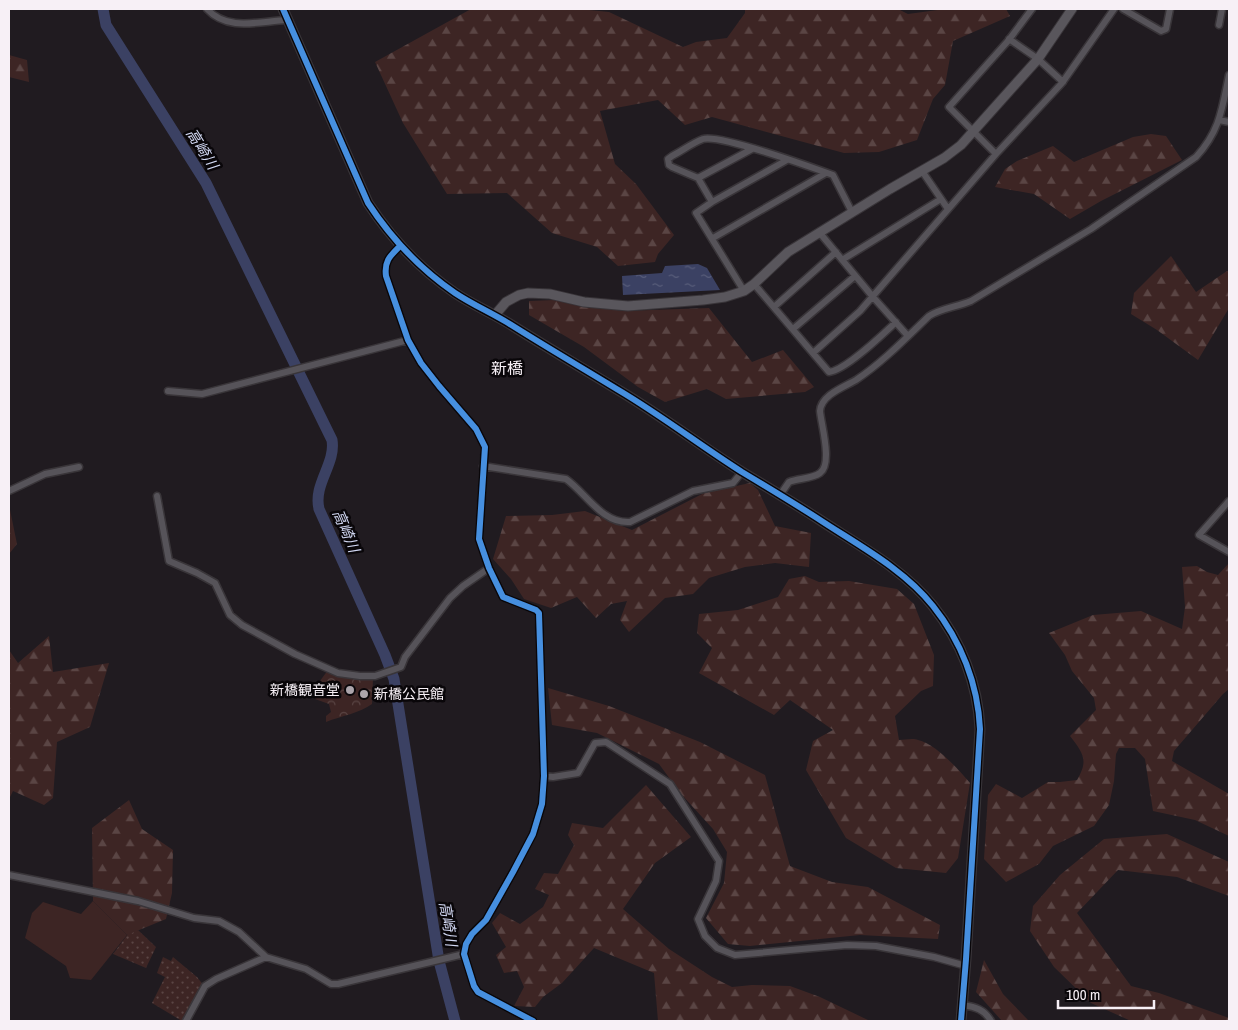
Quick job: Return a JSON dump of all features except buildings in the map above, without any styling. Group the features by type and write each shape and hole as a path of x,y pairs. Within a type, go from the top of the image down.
{"street":[{"path":"207,9 216,17 230,22 246,24 287,20"},
{"path":"283,9 368,203 400,246 453,292 495,315 624,393 742,472 780,494 896,570 933,605 956,640 966,662 974,685 979,710 980,735 961,1021"},
{"path":"996,154 949,107 1009,39 1032,9"},
{"path":"495,315 506,302 519,295 528,293 550,294 584,302 628,306 718,298 744,291 788,252 962,145 1038,59 1072,9"},
{"path":"813,353 873,297 996,154 1063,82 1114,9"},
{"path":"1123,9 1161,31 1166,29 1170,9"},
{"path":"1219,25 1222,9"},
{"path":"1009,39 1038,59 1063,82"},
{"path":"780,494 790,482 814,476 824,469 826,450 820,411 822,403 832,394 867,372 934,313 971,301 1091,229 1196,157 1208,144 1219,120 1229,76"},
{"path":"1219,120 1229,122"},
{"path":"712,202 698,178 672,167 668,159 703,139 713,138 832,175 852,212"},
{"path":"698,178 752,149"},
{"path":"744,291 696,213 712,202 788,160"},
{"path":"922,171 948,209"},
{"path":"713,238 826,173"},
{"path":"842,260 941,199"},
{"path":"819,232 908,336"},
{"path":"400,246 386,262 385,271 408,340 421,363 476,429 485,447 479,539 488,568 503,596 539,613 544,776 542,804 533,834 486,920 468,940 464,954 474,986 478,992 533,1021"},
{"path":"774,307 836,252"},
{"path":"794,329 855,276"},
{"path":"754,284 829,372 834,371 854,358 896,322"},
{"path":"168,391 202,394 408,340"},
{"path":"484,466 566,479 576,486 598,510 622,523 630,522 693,491 733,482 742,472"},
{"path":"9,491 45,474 78,467"},
{"path":"157,496 169,561 215,583 230,615 242,625 295,654 338,672 360,676 374,676 401,667 405,657 450,598 488,568"},
{"path":"1229,501 1199,535 1229,552"},
{"path":"544,776 553,777 578,773 594,743 606,742 670,784 719,861 716,881 698,919 705,936 717,948 735,955 847,945 876,946 934,957 966,966"},
{"path":"9,875 138,901 194,918 219,921 239,932 266,957 306,969 331,984 338,984 464,954"},
{"path":"186,1021 205,986 216,979 266,957"},
{"path":"962,1005 982,1010 991,1021"}],"green space":[{"path":"471,9 579,9 609,12 683,47 696,42 727,38 745,13 745,9 898,9 908,14 945,9 1006,9 1010,16 953,41 945,85 933,99 917,140 879,152 844,153 712,117 685,125 658,100 600,111 615,164 636,184 674,235 658,254 655,262 618,266 597,247 552,233 507,193 447,194 403,123 375,62"},
{"path":"9,55 27,60 29,82 9,77"},
{"path":"1151,134 1166,136 1182,160 1070,219 1034,194 995,187 1005,169 1017,161 1053,146 1074,162 1133,137"},
{"path":"1171,256 1196,292 1227,271 1229,272 1229,308 1198,360 1157,330 1131,314 1134,293"},
{"path":"554,300 623,311 709,308 752,362 783,350 814,387 805,392 726,399 707,389 665,402 638,387 584,347 529,315 529,301"},
{"path":"750,483 758,490 775,526 811,533 809,567 775,563 745,567 709,578 693,594 665,598 629,632 620,620 627,601 611,604 596,618 577,597 551,608 524,599 511,579 493,559 506,516 552,515 585,511 632,530 704,493"},
{"path":"9,505 17,544 9,554"},
{"path":"1229,563 1229,689 1174,751 1172,761 1229,794 1229,836 1195,820 1153,811 1145,759 1135,748 1119,748 1116,754 1114,781 1109,805 1094,826 1053,846 1039,864 1006,882 984,859 988,795 996,784 1022,798 1048,782 1077,780 1083,767 1083,757 1070,736 1096,710 1094,698 1072,671 1065,655 1049,633 1093,615 1141,611 1182,629 1185,607 1182,567 1197,566 1207,572 1218,575"},
{"path":"805,576 819,582 849,581 897,589 914,604 934,655 933,686 921,691 895,716 899,740 916,739 932,746 970,783 958,858 946,873 896,868 846,838 806,770 813,741 833,730 790,700 774,715 699,673 712,648 697,633 699,614 738,610 778,597 789,579"},
{"path":"49,636 53,672 109,663 90,727 57,742 53,798 44,805 13,791 9,799 9,650 18,663"},
{"path":"328,670 373,678 372,704 356,712 326,722 326,716 331,712 329,704 315,699 317,685"},
{"path":"548,688 609,706 700,742 765,775 790,866 832,882 868,887 940,925 938,939 860,935 750,946 728,944 706,918 724,883 727,852 713,829 681,794 659,764 597,733 552,725"},
{"path":"646,785 691,837 655,863 623,909 669,949 712,977 732,987 752,985 790,986 820,997 870,1021 658,1021 654,973 594,948 562,983 543,997 535,1007 514,1006 524,987 517,971 504,973 496,955 506,947 492,923 500,913 520,924 543,907 549,895 535,889 544,873 558,874 574,845 568,835 572,823 603,828"},
{"path":"129,800 142,829 173,850 172,893 166,919 127,935 93,901 92,828"},
{"path":"1167,834 1229,862 1229,896 1177,877 1118,870 1077,913 1131,986 1159,993 1229,1018 1229,1021 1131,1021 1091,1003 1054,967 1030,931 1033,906 1060,875 1104,839"},
{"path":"93,901 127,935 91,980 70,978 66,966 25,938 32,913 43,902 81,914"},
{"path":"138,930 156,947 146,968 113,954 128,934"},
{"path":"163,957 171,961 173,957 197,977 204,986 185,1021 152,1003 165,977 157,973"},
{"path":"984,960 1003,994 1031,1021 1002,1021 976,992"}],"water":[{"path":"698,264 707,268 720,290 623,295 622,276 662,273 665,266"}],"waterway":[{"name":"高崎川","path":"103,9 106,25 206,183 332,440 331,457 319,491 319,509 394,679 439,961 455,1021"}],"cycle path":[{"path":"283,9 368,203 396,241 418,263 442,284 469,302 506,322 636,401 742,472 808,512 893,568 921,592 943,619 960,648 972,680 979,712 980,729 961,1021"},
{"path":"400,246 388,259 386,276 408,340 421,363 476,429 485,447 479,539 489,568 503,597 536,610 539,613 544,776 542,804 533,834 486,920 472,934 466,944 464,954 474,986 478,992 533,1021"}],"place":[{"name":"新橋観音堂","path":"350,690"},
{"name":"新橋公民館","path":"364,694"}],"district":[{"name":"新橋","path":"507,368"}]}
